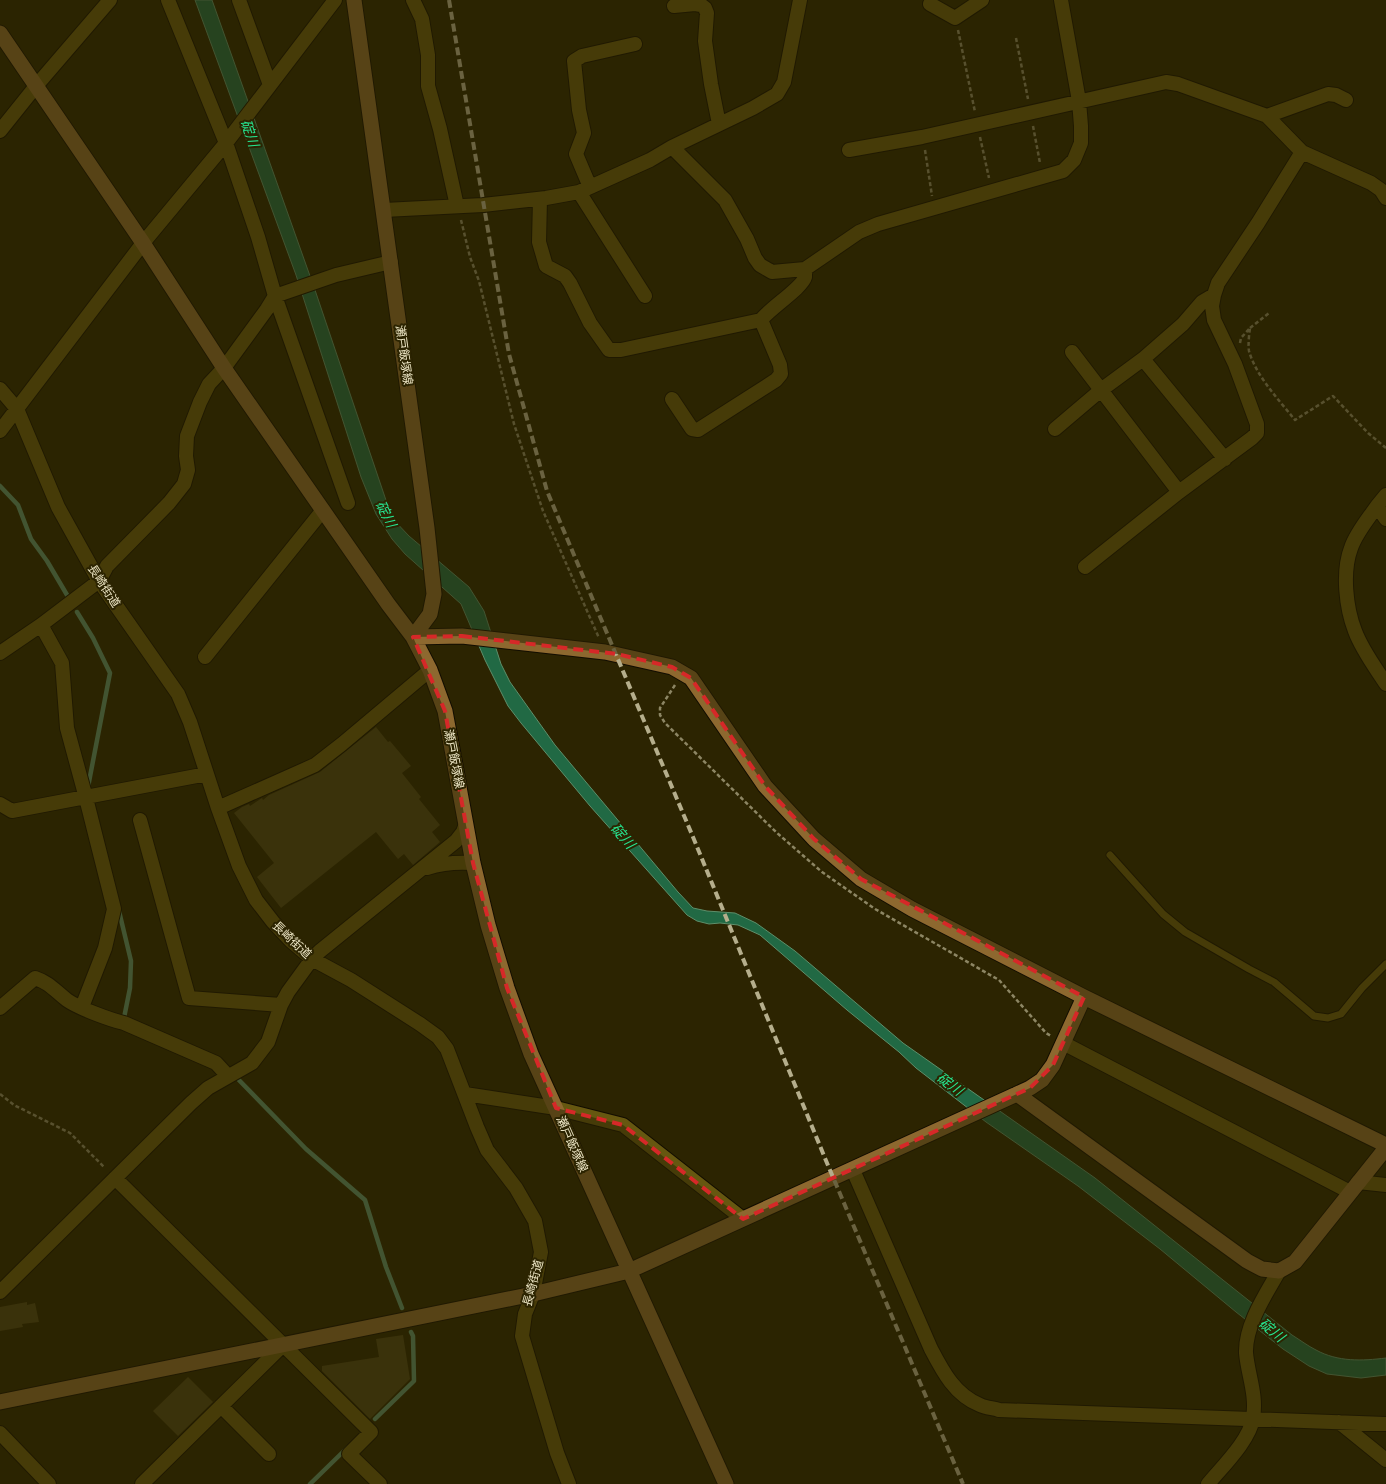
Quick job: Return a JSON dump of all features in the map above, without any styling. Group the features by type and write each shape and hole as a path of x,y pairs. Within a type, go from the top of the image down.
{"street":[{"path":"0,131 110,0"},
{"path":"168,0 228,140 277,295 348,503"},
{"path":"239,0 268,88"},
{"path":"0,431 143,243 228,140 335,0"},
{"name":"瀬戸飯塚線","path":"354,0 427,528 434,594 430,614 413,637 430,670 445,711 473,863 488,925 507,988 531,1054 726,1484"},
{"path":"413,0 422,19 428,55 428,86 440,129 457,206"},
{"path":"384,210 483,205 540,199 585,189 650,160 777,94 784,82 800,0"},
{"path":"930,4 955,18 982,0"},
{"path":"672,147 725,200 747,239 754,258 760,265 772,272 805,269 859,232 878,224 1062,171 1074,160 1081,143 1079,101 1061,0"},
{"path":"674,6 701,5 707,13 705,41 719,124"},
{"path":"0,34 143,243 224,368 413,637 462,636 521,642 605,652 672,667 691,678 765,786 814,839 861,879 912,909 1084,997 1386,1147 1295,1262 1279,1271 1264,1297 1248,1334 1246,1353 1254,1389 1253,1419 1242,1443 1208,1484"},
{"path":"635,44 582,56 574,60 579,110 584,133 576,154 585,189 645,296"},
{"path":"849,150 922,137 1166,82 1178,84 1267,116 1302,152 1370,183 1381,190 1386,198"},
{"path":"1267,116 1328,94 1336,95 1346,100"},
{"path":"1085,567 1257,433 1257,424 1235,364 1214,320 1212,306 1218,283 1302,152"},
{"path":"540,199 539,242 546,266 565,276 590,323 609,350 621,350 761,320 767,312 799,286 805,278 805,269"},
{"path":"0,653 99,581 107,566 169,503 184,484 188,470 186,436 200,402 209,384 224,368 277,295 336,275 391,262"},
{"path":"1055,429 1101,390 1143,359 1182,324 1202,302 1214,295"},
{"path":"672,398 692,429 698,430 776,380 781,374 780,365 761,320"},
{"path":"1072,352 1179,492"},
{"path":"1143,359 1225,459"},
{"name":"長崎街道","path":"0,389 17,409 58,507 99,581 178,694 190,722 218,808 240,866 256,900 272,922 291,942 312,959 351,980 438,1036 447,1049 487,1150 516,1188 535,1220 541,1252 533,1294 525,1314 522,1336 568,1484"},
{"path":"1381,501 1386,519"},
{"path":"1381,501 1351,548 1347,563 1346,595 1355,631 1368,657 1386,684"},
{"path":"205,657 323,510"},
{"path":"41,625 62,663 68,728 114,909 105,948 82,1007"},
{"path":"218,808 315,765 430,670"},
{"path":"0,804 12,812 207,774"},
{"path":"140,820 189,998 281,1004"},
{"path":"0,1292 191,1103 208,1088 252,1063 268,1042 281,1004 312,959 456,841 464,832 466,824"},
{"path":"421,870 456,862 473,863"},
{"path":"0,1008 35,978 45,981 68,1001 200,1056 216,1064 228,1076"},
{"path":"0,1402 533,1294 629,1271 1030,1088 1042,1080 1053,1065 1084,997"},
{"path":"1063,1043 1354,1187 1386,1186"},
{"path":"465,1094 556,1108 623,1125 743,1220"},
{"path":"1017,1094 1247,1262 1262,1269 1279,1271"},
{"path":"853,1170 931,1349 944,1374 962,1394 980,1406 999,1410 1386,1424"},
{"path":"115,1178 371,1432 349,1454 380,1484"},
{"path":"142,1484 283,1345"},
{"path":"221,1406 269,1454"},
{"path":"1340,1422 1386,1460"},
{"path":"0,1433 49,1484"}],"lane":[{"path":"1110,855 1163,914 1185,932 1249,970 1274,982 1314,1016 1328,1018 1341,1014 1362,988 1386,964"}],"path":[{"path":"955,18 991,191"},
{"path":"922,137 934,208"},
{"path":"457,206 470,257 479,281 514,424 543,511 605,652"},
{"path":"1235,364 1241,338 1269,313"},
{"path":"1250,328 1249,350 1256,366 1272,392 1295,420 1333,396 1368,433 1386,448"},
{"path":"0,1094 14,1106 70,1133 115,1178"}],"highlighted area":[{"path":"462,636 617,654 672,667 691,678 765,786 814,839 861,879 1084,997 1053,1065 1030,1088 743,1219 623,1125 556,1108 507,988 473,863 445,711 413,637"}],"water":[{"name":"碇川","path":"195,0 212,0 315,290 392,518 409,536 469,587 484,611 501,664 510,682 555,745 678,892 693,908 735,913 756,923 795,951 903,1043 1095,1178 1292,1335 1324,1354 1341,1359 1368,1360 1386,1358 1386,1375 1361,1378 1327,1374 1309,1366 1283,1349 1160,1249 1078,1186 986,1122 916,1068 760,935 738,925 709,924 697,921 687,915 590,806 508,706 485,660 461,604 405,554 392,539 376,514 361,477 296,275"}],"building":[{"path":"376,727 411,766 402,773 421,797 419,799 440,825 432,832 440,842 413,865 404,854 398,859 376,832 281,908 257,877 274,863 234,813 242,807 249,804 250,806 262,798 263,800 269,795 320,772"},
{"path":"27,1302 27,1305 35,1303 39,1322 22,1324 23,1327 0,1331 0,1307"},
{"path":"403,1335 410,1379 370,1419 322,1371 322,1366 379,1357 376,1339"},
{"path":"188,1377 213,1402 178,1436 153,1411"}],"waterway":[{"path":"0,486 18,505 31,539 47,561 70,600"},
{"path":"77,612 93,638 110,673 88,787"},
{"path":"119,911 131,961 130,988 124,1018 127,1019"},
{"path":"235,1076 306,1149 365,1200 386,1267 402,1308"},
{"path":"375,1419 414,1381 413,1336 411,1332"},
{"path":"310,1484 347,1448"}],"railway":[{"path":"449,0 509,354 547,491 963,1484"}]}
